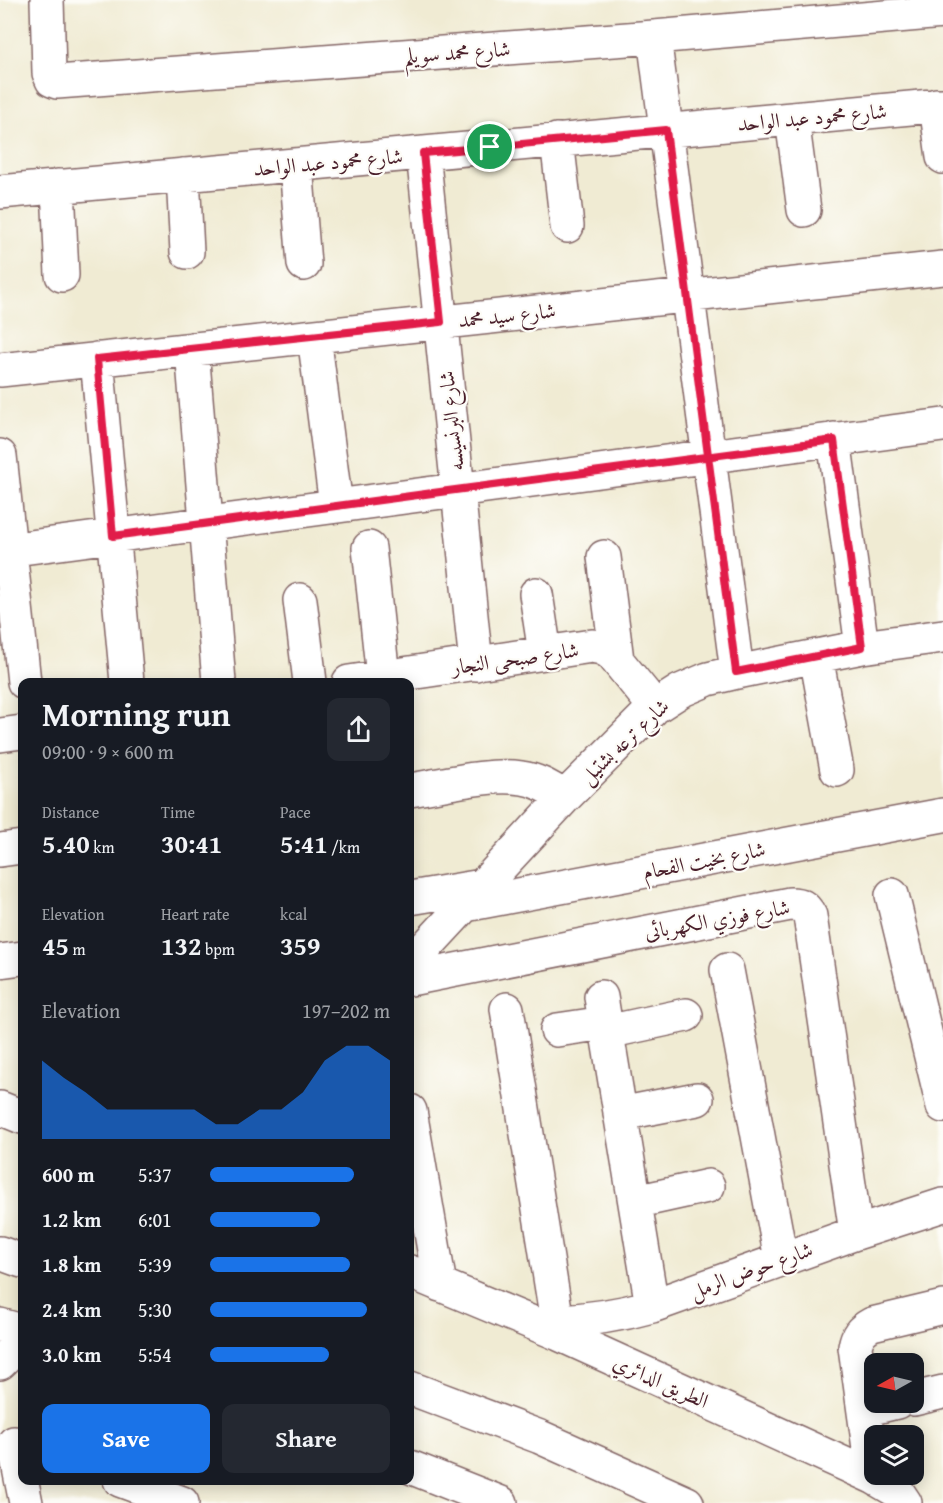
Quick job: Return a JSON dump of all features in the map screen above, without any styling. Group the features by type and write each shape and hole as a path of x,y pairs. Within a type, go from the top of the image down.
{"main road":[{"name":"شارع محمد سويلم","path":"47,0 49,73 52,80 57,82 654,37 943,12"},
{"path":"654,37 736,672"},
{"path":"939,105 943,157"},
{"name":"شارع محمود عبد الواحد","path":"0,192 939,105"},
{"path":"792,118 804,210"},
{"path":"557,140 567,226"},
{"name":"شارع البرنسيسه","path":"423,153 476,663"},
{"path":"296,165 304,264"},
{"path":"183,175 187,252"},
{"path":"58,186 62,274"},
{"name":"شارع سيد محمد","path":"0,370 943,268"},
{"path":"314,336 336,506"},
{"path":"192,349 219,678"},
{"path":"97,359 127,678"},
{"path":"5,551 943,425"},
{"path":"834,440 862,647"},
{"path":"0,456 5,551 23,678"},
{"path":"369,548 383,677"},
{"path":"604,557 617,660"},
{"path":"536,594 545,653"},
{"path":"300,600 310,678"},
{"name":"شارع ترعه بشتيل","path":"414,960 565,797 655,707 680,691 708,679 736,672 862,647 942,644"},
{"name":"شارع صبحى النجار","path":"376,678 592,646 602,648 617,660 655,707"},
{"path":"816,656 837,770"},
{"path":"0,735 18,733"},
{"path":"414,789 501,777 524,778 565,797"},
{"name":"شارع بخيت الفحام","path":"414,898 474,896 943,815"},
{"path":"0,850 18,848"},
{"path":"892,895 943,1106"},
{"name":"شارع فوزي الكهربائى","path":"414,978 790,904 799,904 807,908 856,1233"},
{"path":"0,961 18,958"},
{"path":"727,970 782,1259"},
{"path":"507,1009 557,1328"},
{"path":"557,1030 604,1017 686,1015"},
{"path":"604,1017 652,1306"},
{"path":"620,1114 697,1099"},
{"path":"0,1108 18,1115"},
{"path":"414,1134 440,1285"},
{"path":"635,1202 708,1186"},
{"name":"شارع حوض الرمل","path":"557,1328 586,1320 622,1315 652,1306 856,1233 943,1206"},
{"path":"0,1253 18,1260"},
{"name":"الطريق الدائري","path":"414,1274 557,1328 864,1473"},
{"path":"864,1410 855,1347 857,1337 863,1329 872,1324 943,1307"},
{"path":"0,1325 18,1330"},
{"path":"0,1363 18,1346"},
{"path":"414,1390 540,1437 687,1503"},
{"path":"924,1397 943,1392"},
{"path":"12,1442 18,1468"},
{"path":"414,1469 501,1503"},
{"path":"22,1485 26,1503"},
{"path":"110,1485 114,1503"},
{"path":"133,1485 179,1502"},
{"name":"الطريق الدائري","path":"887,1485 897,1491 904,1503"}],"route":[{"path":"490,147 423,153 441,322 97,359 113,536 709,456 834,440 862,647 736,672 709,456 666,130 490,147"}]}
